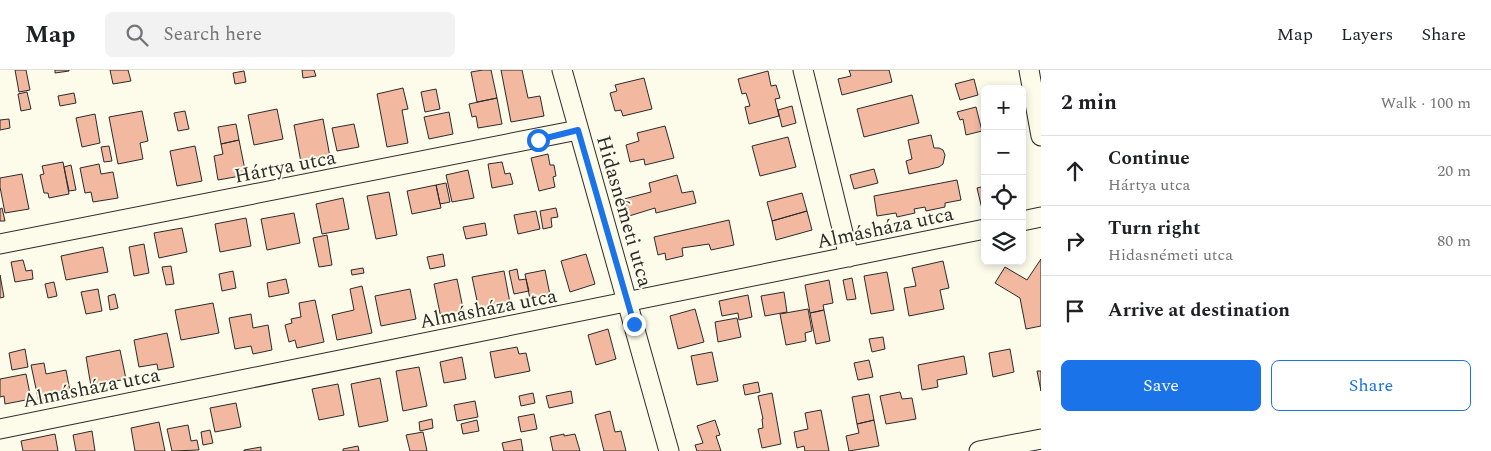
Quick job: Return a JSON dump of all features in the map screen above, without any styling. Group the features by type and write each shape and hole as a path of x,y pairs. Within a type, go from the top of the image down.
{"street":[{"name":"Hidasnémeti utca","path":"562,70 669,451"},
{"path":"803,70 849,257"},
{"path":"1029,70 1041,136"},
{"name":"Hártya utca","path":"0,244 578,130"},
{"path":"1026,220 1041,217"},
{"name":"Almásháza utca","path":"0,429 981,230"},
{"path":"979,451 1041,439"}],"building":[{"path":"15,70 26,70 30,90 19,92"},
{"path":"55,70 69,70 69,71 55,73"},
{"path":"110,70 128,70 131,81 113,84"},
{"path":"302,70 314,70 316,76 303,78"},
{"path":"491,70 497,98 477,102 471,72"},
{"path":"501,70 522,70 528,98 540,96 544,116 511,122"},
{"path":"849,70 889,70 892,82 842,95 838,79 851,76"},
{"path":"244,71 246,82 235,84 233,73"},
{"path":"768,71 771,86 776,85 780,98 775,99 779,116 749,124 745,107 750,106 746,93 742,94 738,79"},
{"path":"644,78 652,109 623,116 621,110 615,111 610,93 617,91 615,85"},
{"path":"974,79 978,95 960,100 955,84"},
{"path":"403,88 408,109 402,110 408,143 387,147 377,94"},
{"path":"436,89 440,109 425,112 421,92"},
{"path":"27,92 31,109 21,111 18,94"},
{"path":"74,93 76,103 60,106 58,96"},
{"path":"912,95 919,123 864,137 857,109"},
{"path":"497,98 502,124 478,128 476,116 472,117 469,104"},
{"path":"792,106 796,123 782,127 778,110"},
{"path":"976,107 981,131 966,135 963,119 960,120 957,112"},
{"path":"277,109 283,139 254,145 248,115"},
{"path":"142,111 148,141 140,143 143,159 118,164 109,117"},
{"path":"185,111 189,129 178,131 174,113"},
{"path":"449,112 453,134 429,139 424,117"},
{"path":"95,114 100,143 82,147 76,118"},
{"path":"9,119 10,128 0,130 0,120"},
{"path":"323,119 330,157 301,162 294,125"},
{"path":"236,124 239,140 221,144 218,127"},
{"path":"354,124 359,147 337,151 332,128"},
{"path":"665,126 674,158 645,165 644,159 630,162 626,145 639,141 637,133"},
{"path":"931,135 934,148 943,150 945,155 943,164 939,167 909,174 906,161 912,159 908,140"},
{"path":"788,137 796,167 760,176 752,146"},
{"path":"239,140 246,175 218,180 214,156 223,154 221,144"},
{"path":"109,146 112,161 104,162 101,147"},
{"path":"195,146 202,181 177,186 170,151"},
{"path":"548,154 550,165 554,165 556,176 553,177 555,187 539,191 531,158"},
{"path":"63,162 69,194 49,198 48,193 44,193 40,175 44,174 42,166"},
{"path":"502,162 505,174 510,173 513,184 492,188 488,164"},
{"path":"99,164 101,174 113,172 118,198 93,202 91,192 85,193 80,168"},
{"path":"71,165 76,190 69,191 64,167"},
{"path":"874,169 878,183 854,189 850,175"},
{"path":"468,170 474,198 452,202 446,175"},
{"path":"22,174 29,209 5,213 0,178"},
{"path":"677,175 682,193 693,191 696,203 656,213 655,208 629,216 624,199 651,192 649,183"},
{"path":"957,180 961,200 945,203 945,207 926,211 925,207 914,209 915,213 897,217 896,213 877,216 874,196"},
{"path":"446,183 450,202 440,204 436,185"},
{"path":"436,185 441,208 412,214 407,191"},
{"path":"981,187 981,205 977,188"},
{"path":"389,192 397,235 376,239 367,196"},
{"path":"802,193 807,211 772,221 767,202"},
{"path":"343,198 349,229 322,234 316,204"},
{"path":"2,208 5,221 0,221 0,209"},
{"path":"556,208 558,217 551,218 552,227 543,229 540,211"},
{"path":"536,211 540,229 518,234 514,215"},
{"path":"807,211 812,230 776,240 772,221"},
{"path":"294,213 300,243 267,250 261,219"},
{"path":"246,218 251,246 220,252 215,224"},
{"path":"729,220 734,245 711,250 709,244 682,248 683,256 666,260 665,253 658,255 654,237"},
{"path":"485,223 487,235 466,239 463,227"},
{"path":"182,228 187,252 159,258 154,233"},
{"path":"327,235 332,265 319,267 313,238"},
{"path":"144,244 149,273 134,276 129,247"},
{"path":"103,247 108,272 66,280 61,256"},
{"path":"443,254 445,266 430,269 427,257"},
{"path":"586,254 595,284 570,292 561,261"},
{"path":"1041,259 1041,326 1026,329 1020,298 995,283 1005,267 1027,280"},
{"path":"23,260 26,271 32,270 33,279 15,282 11,262"},
{"path":"943,261 949,288 940,290 944,309 909,316 904,288 916,286 912,268"},
{"path":"171,266 174,284 166,285 162,267"},
{"path":"363,268 364,273 352,275 351,270"},
{"path":"517,269 519,280 526,279 529,291 514,294 509,271"},
{"path":"545,270 550,295 530,299 525,274"},
{"path":"233,271 236,288 222,291 219,274"},
{"path":"504,271 510,303 479,310 472,277"},
{"path":"887,272 894,310 871,314 864,276"},
{"path":"0,275 4,297 0,298"},
{"path":"852,278 856,299 847,300 843,280"},
{"path":"286,279 289,293 269,297 267,283"},
{"path":"457,279 464,313 441,318 434,284"},
{"path":"829,280 833,303 823,305 824,310 810,313 805,285"},
{"path":"54,282 57,296 48,298 45,284"},
{"path":"362,286 372,333 337,340 332,315 354,310 350,289"},
{"path":"98,289 102,311 86,314 81,292"},
{"path":"410,289 416,319 381,326 375,296"},
{"path":"784,292 787,312 765,316 761,296"},
{"path":"115,294 118,308 110,310 108,296"},
{"path":"748,295 752,317 739,320 738,313 722,316 719,301"},
{"path":"315,300 324,342 297,348 295,340 289,342 285,325 292,323 291,319 301,317 299,303"},
{"path":"213,303 219,333 181,340 175,310"},
{"path":"695,309 704,342 678,349 670,316"},
{"path":"808,309 812,331 805,333 806,341 786,345 780,314"},
{"path":"824,310 830,341 816,344 810,313"},
{"path":"251,314 253,328 268,325 272,350 253,354 251,346 235,349 229,318"},
{"path":"737,318 741,337 718,342 715,322"},
{"path":"608,329 616,359 596,365 588,335"},
{"path":"167,333 174,367 158,370 157,364 139,367 134,340"},
{"path":"883,337 885,349 872,352 869,339"},
{"path":"517,347 519,354 526,353 530,371 495,378 490,352"},
{"path":"25,349 28,367 12,370 9,353"},
{"path":"1010,349 1014,372 993,377 989,353"},
{"path":"120,350 126,379 91,386 86,357"},
{"path":"712,352 718,381 697,385 691,356"},
{"path":"964,356 967,374 937,380 938,387 922,390 918,365"},
{"path":"462,357 466,379 444,383 440,362"},
{"path":"869,360 873,377 858,380 854,363"},
{"path":"44,363 46,374 66,370 71,396 39,403 31,365"},
{"path":"419,367 427,406 403,411 396,371"},
{"path":"1037,371 1041,371 1041,391"},
{"path":"26,374 31,399 5,404 4,396 0,397 0,379"},
{"path":"380,378 388,421 359,427 351,384"},
{"path":"758,382 760,392 745,395 743,385"},
{"path":"338,384 344,415 319,420 312,389"},
{"path":"571,391 573,403 549,408 546,396"},
{"path":"900,392 902,399 912,398 916,419 886,424 880,396"},
{"path":"533,393 535,403 521,406 519,396"},
{"path":"772,393 781,444 762,448 758,429 763,428 763,419 758,396"},
{"path":"869,394 874,420 857,424 852,397"},
{"path":"475,401 478,417 457,421 454,405"},
{"path":"236,403 241,427 215,432 210,408"},
{"path":"821,410 829,451 805,451 804,446 797,448 794,432 808,429 805,413"},
{"path":"610,411 615,432 621,431 626,451 604,451 595,415"},
{"path":"534,414 537,429 521,432 518,417"},
{"path":"432,419 433,428 420,431 419,422"},
{"path":"477,420 479,431 463,434 461,424"},
{"path":"715,420 720,435 716,436 721,451 697,451 695,445 703,443 697,426"},
{"path":"874,420 879,446 849,451 846,436 859,433 857,424"},
{"path":"159,422 165,451 135,451 131,428"},
{"path":"188,425 191,441 197,440 199,450 172,451 167,429"},
{"path":"210,430 213,443 203,445 201,432"},
{"path":"92,431 95,451 76,451 73,435"},
{"path":"423,432 427,451 410,451 406,435"},
{"path":"55,434 58,451 23,451 21,441"},
{"path":"564,434 564,436 575,434 580,451 553,451 550,437"},
{"path":"521,439 523,451 504,451 502,443"},
{"path":"358,446 359,451 343,451 343,449"},
{"path":"261,447 261,451 244,451 244,450"}],"route":[{"path":"538,140 578,130 634,324"}]}
